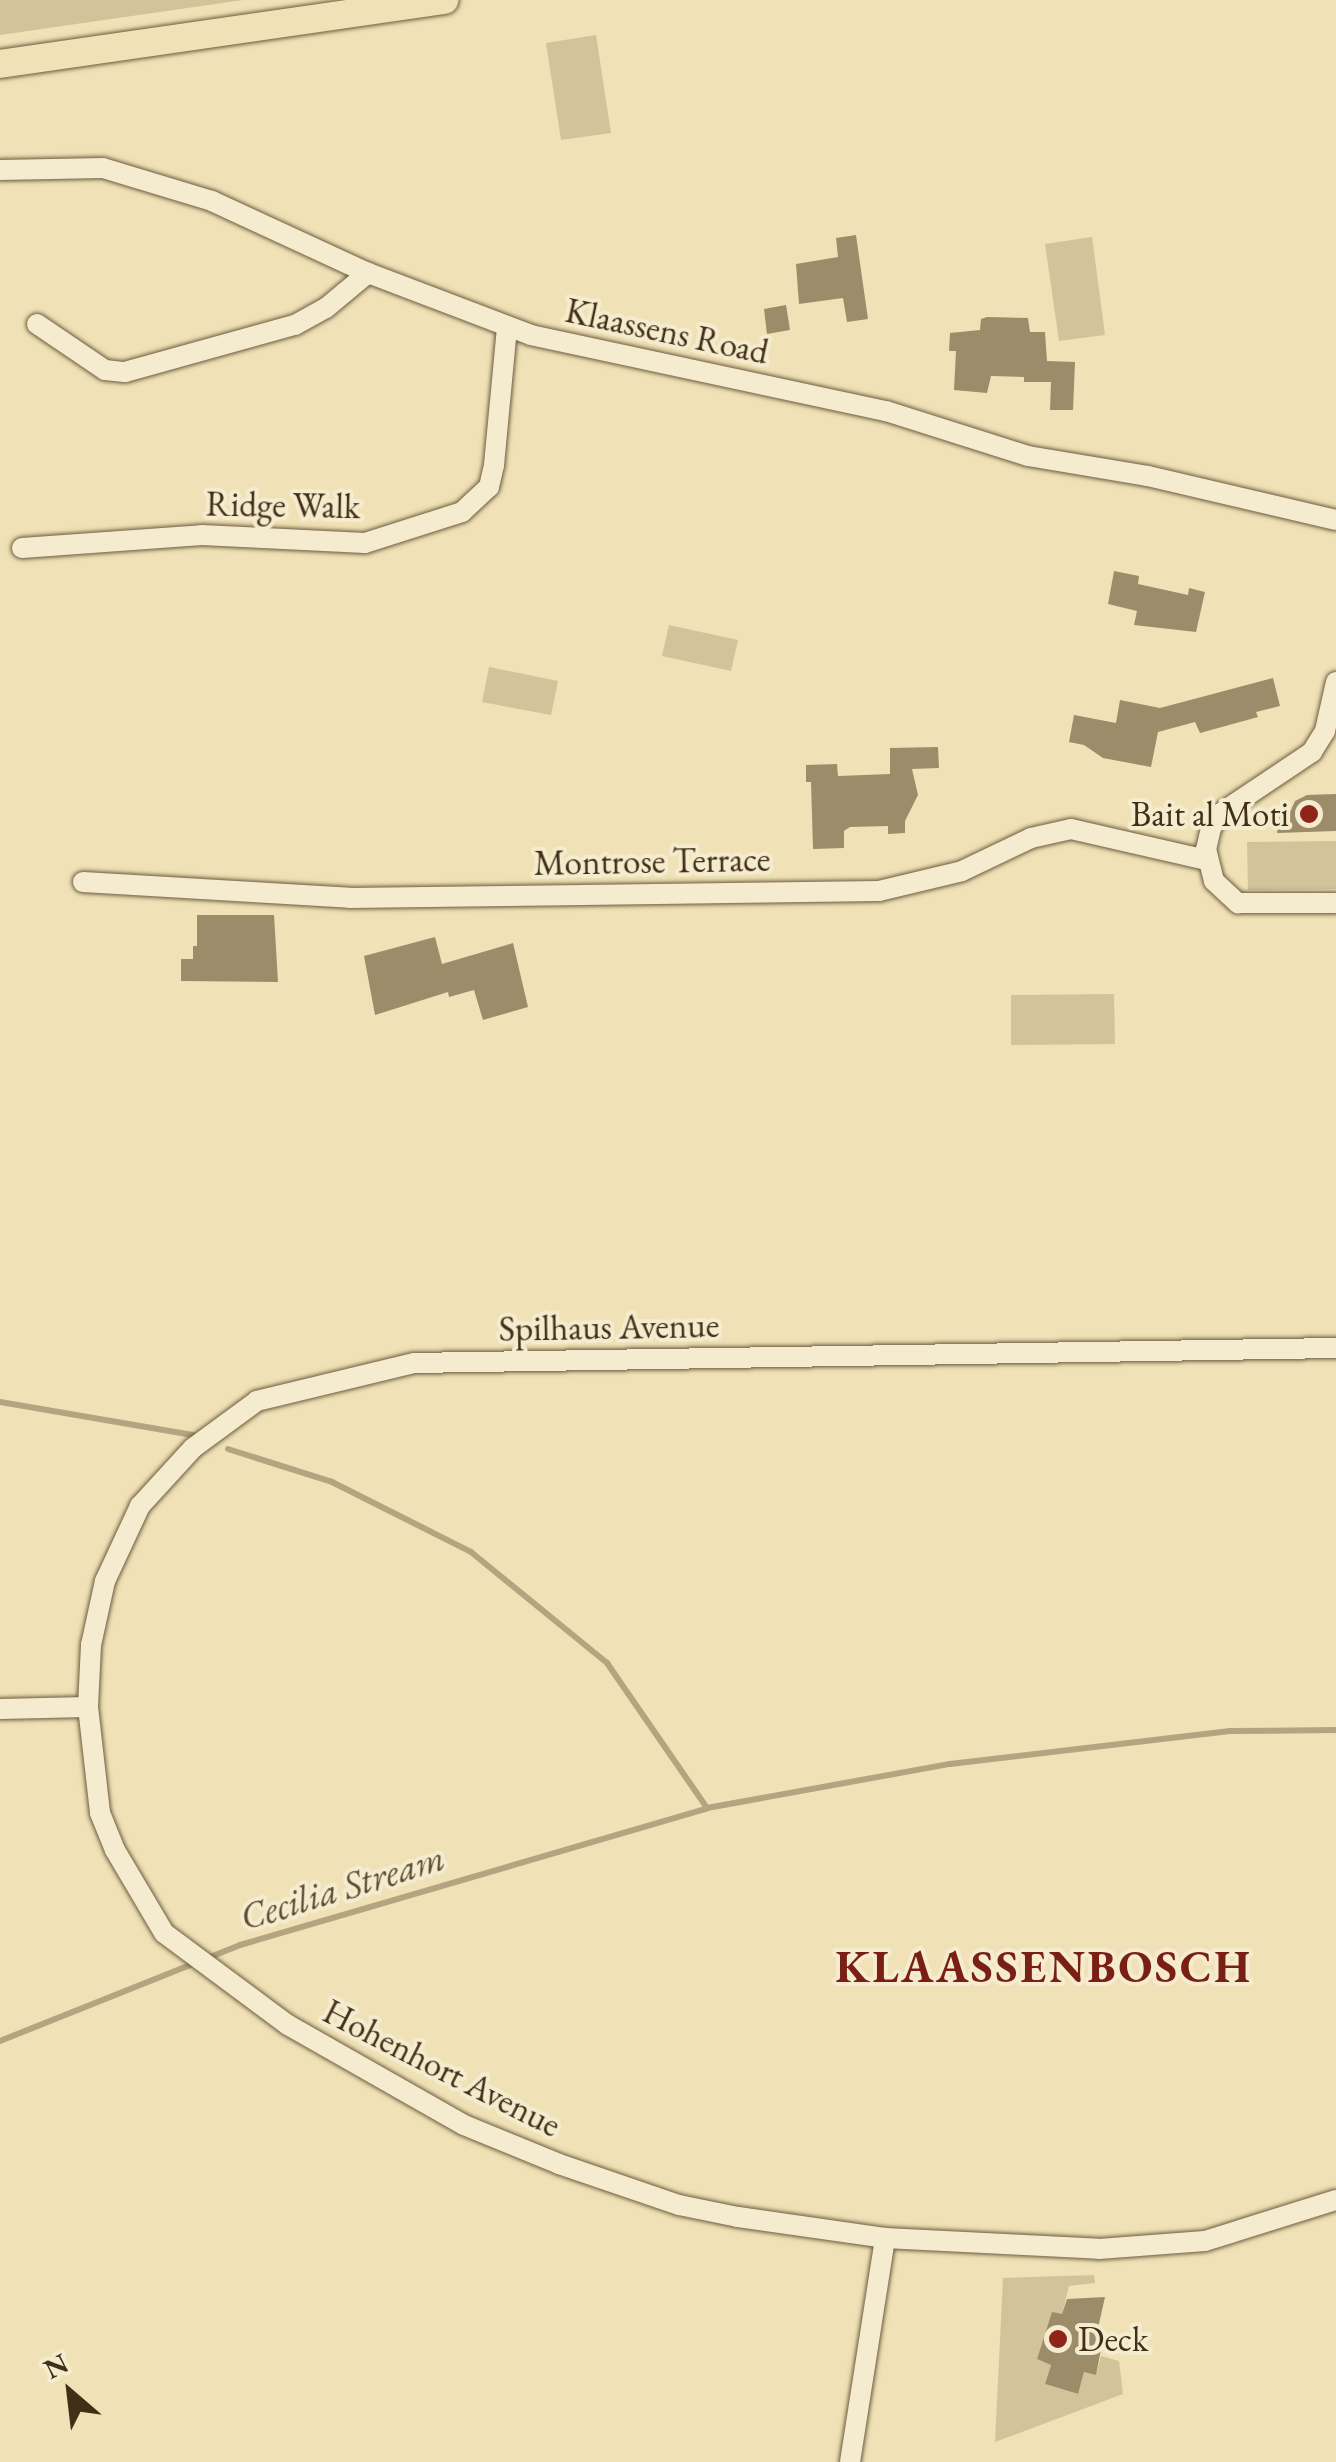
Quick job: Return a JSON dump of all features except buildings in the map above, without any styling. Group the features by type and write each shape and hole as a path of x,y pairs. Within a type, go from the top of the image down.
{"main road":[{"path":"0,64 444,0"}],"street":[{"name":"Klaassens Road","path":"0,170 102,168 141,178 212,201 368,273 507,327 886,411 1028,456 1148,476 1336,520"},
{"path":"37,324 105,370 125,372 294,325 326,308 368,273"},
{"name":"Ridge Walk","path":"22,548 202,535 365,543 462,512 489,487 507,327"},
{"path":"1336,682 1320,742 1302,760 1221,812 1208,838 1206,860 1214,881 1238,903 1336,903"},
{"name":"Montrose Terrace","path":"83,882 350,898 879,891 948,876 1031,838 1072,829 1206,860"},
{"name":"Spilhaus Avenue","path":"88,1707 91,1645 105,1581 140,1506 192,1448 257,1401 414,1363 1336,1348"},
{"path":"0,1708 88,1707"},
{"name":"Hohenhort Avenue","path":"88,1707 100,1812 115,1850 164,1934 288,2026 410,2096 559,2164 679,2205 884,2238 1099,2250 1188,2243 1223,2236 1336,2200"},
{"path":"850,2462 884,2238"}],"shaded area":[{"path":"0,0 243,0 0,35"},
{"path":"596,35 611,133 561,140 546,43"},
{"path":"1092,237 1105,335 1059,341 1045,244"},
{"path":"669,625 738,640 731,671 662,656"},
{"path":"489,667 558,681 551,715 482,702"},
{"path":"1336,841 1336,889 1248,890 1247,842"},
{"path":"1114,994 1115,1044 1011,1045 1011,995"},
{"path":"1094,2275 1095,2283 1069,2286 1062,2314 1052,2313 1037,2359 1051,2365 1045,2384 1077,2394 1084,2372 1096,2375 1101,2356 1119,2361 1123,2394 995,2442 1003,2278"}],"waterway":[{"path":"0,1402 194,1435"},
{"path":"228,1449 332,1482 471,1552 607,1663 707,1808 950,1764 1230,1731 1336,1730"},
{"name":"Cecilia Stream","path":"0,2041 240,1945 707,1808"}],"place":[{"name":"Bait al Moti","path":"1309,814"},
{"name":"Deck","path":"1058,2339"}],"district":[{"name":"KLAASSENBOSCH","path":"1044,1967"}]}
